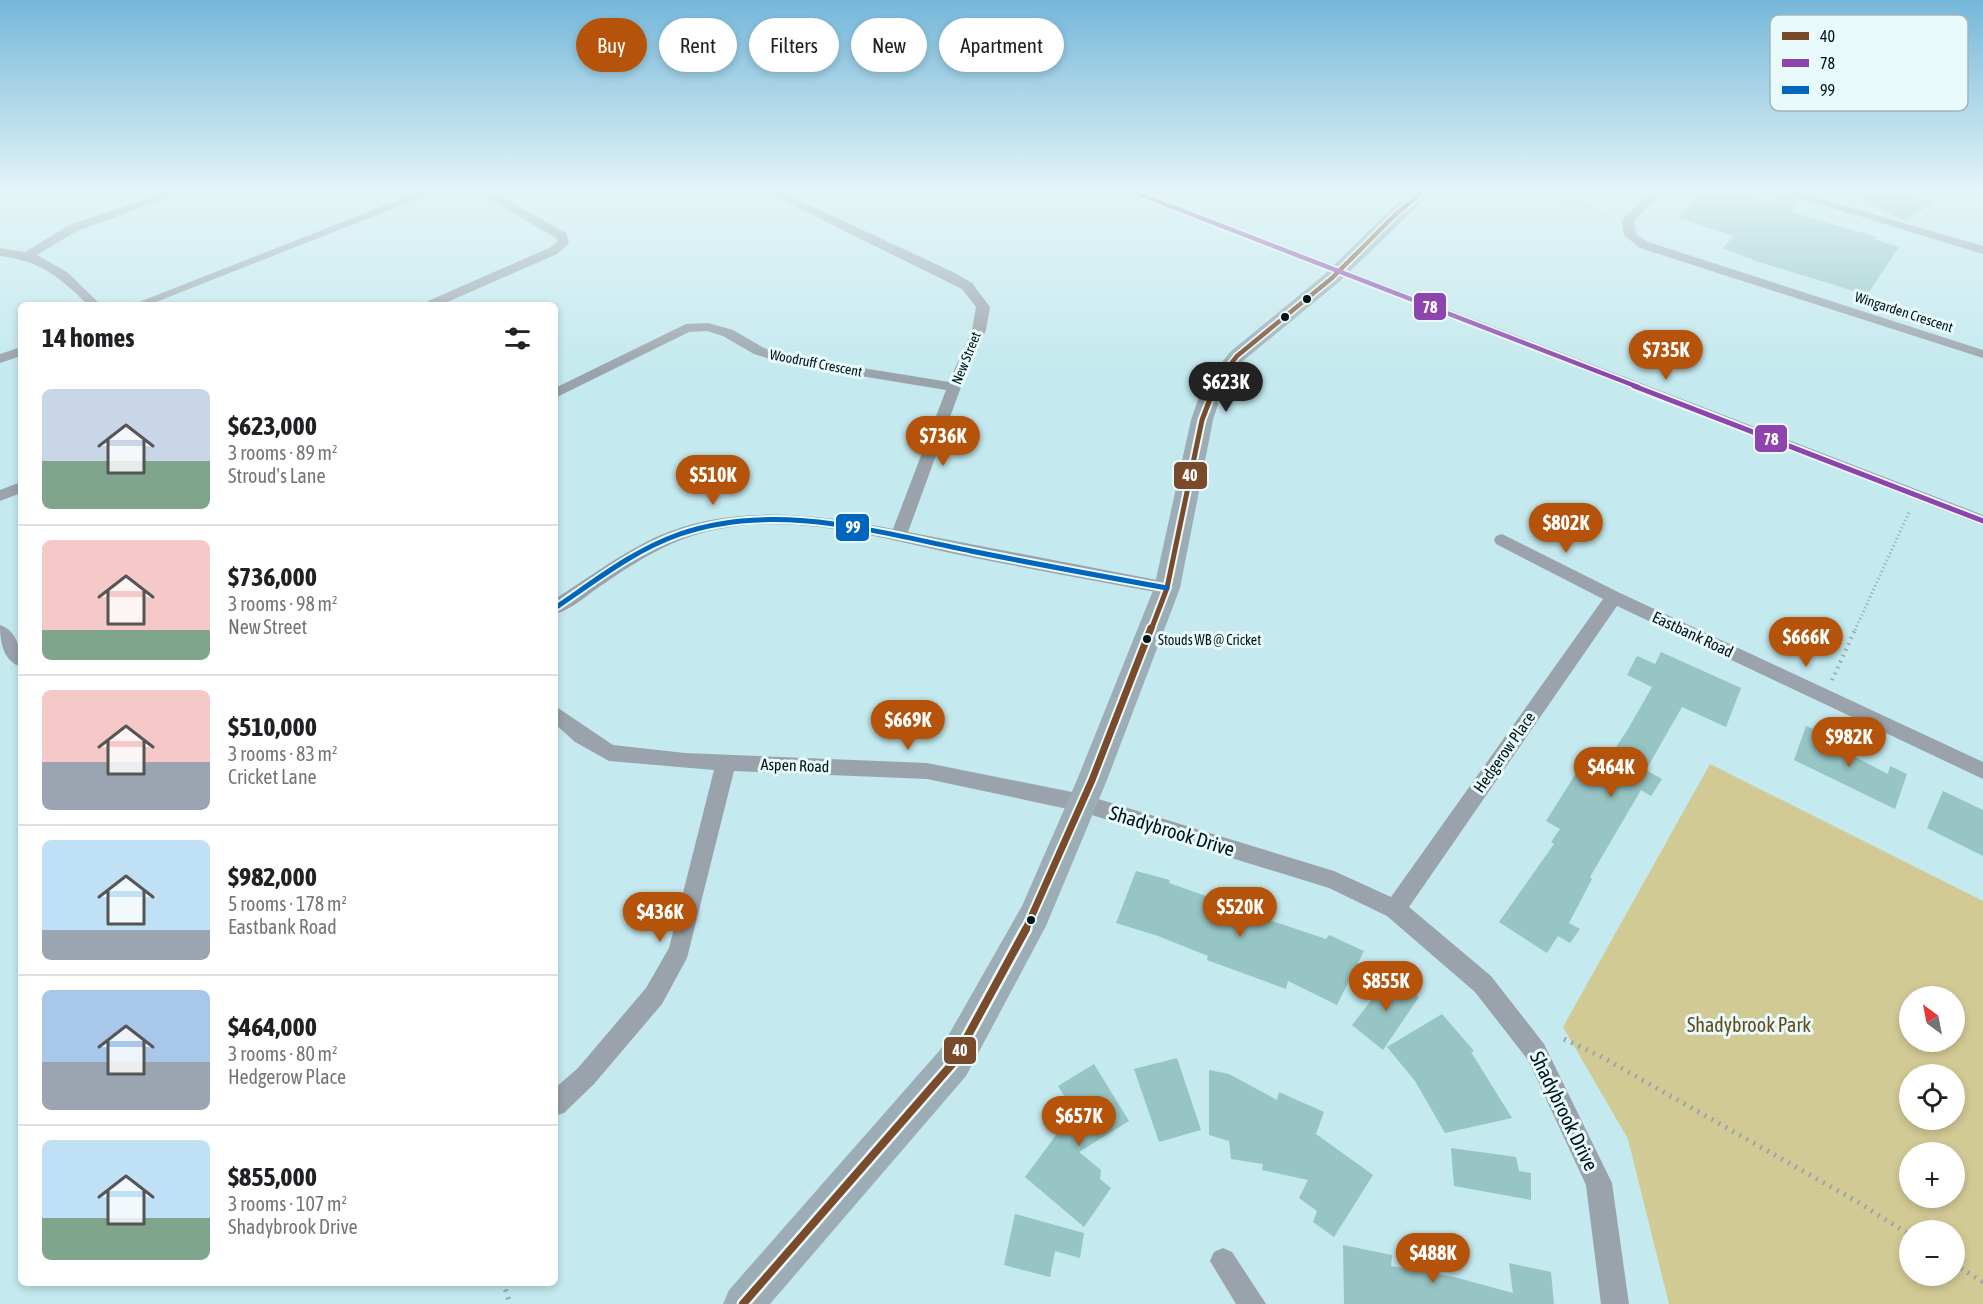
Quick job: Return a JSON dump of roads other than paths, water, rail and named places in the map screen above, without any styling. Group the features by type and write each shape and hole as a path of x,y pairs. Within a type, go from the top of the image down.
{"street":[{"path":"8,253 28,255 53,265 92,302"},
{"path":"28,255 32,253"},
{"path":"146,302 273,253"},
{"path":"438,302 549,253"},
{"name":"New Street","path":"899,536 954,387 979,330 983,307 967,286 902,253"},
{"path":"1290,253 1983,521"},
{"path":"743,1304 953,1063 1034,915 1082,802 1167,588 1202,420 1213,388 1238,356 1356,253"},
{"name":"Wingarden Crescent","path":"1668,253 1983,354"},
{"name":"Woodruff Crescent","path":"558,392 686,328 708,327 728,333 759,351 788,360 954,387"},
{"path":"0,359 18,352"},
{"path":"0,496 18,488"},
{"path":"558,606 644,550 680,533 716,523 778,518 899,536 1167,588"},
{"name":"Eastbank Road","path":"1502,540 1614,597 1983,771"},
{"name":"Hedgerow Place","path":"1395,909 1595,620 1614,597"},
{"path":"0,632 18,656"},
{"name":"Aspen Road","path":"558,716 582,737 609,753 685,761 927,771 1082,802"},
{"path":"558,1101 586,1076 654,996 679,951 726,762"},
{"name":"Shadybrook Drive","path":"1082,802 1334,880 1395,909 1483,984 1536,1052 1599,1183 1615,1304"},
{"path":"1223,1261 1252,1304"}],"place":[{"name":"Stouds WB @ Cricket","path":"1147,639"}],"park label":[{"name":"Shadybrook Park","path":"1749,1025"}]}
